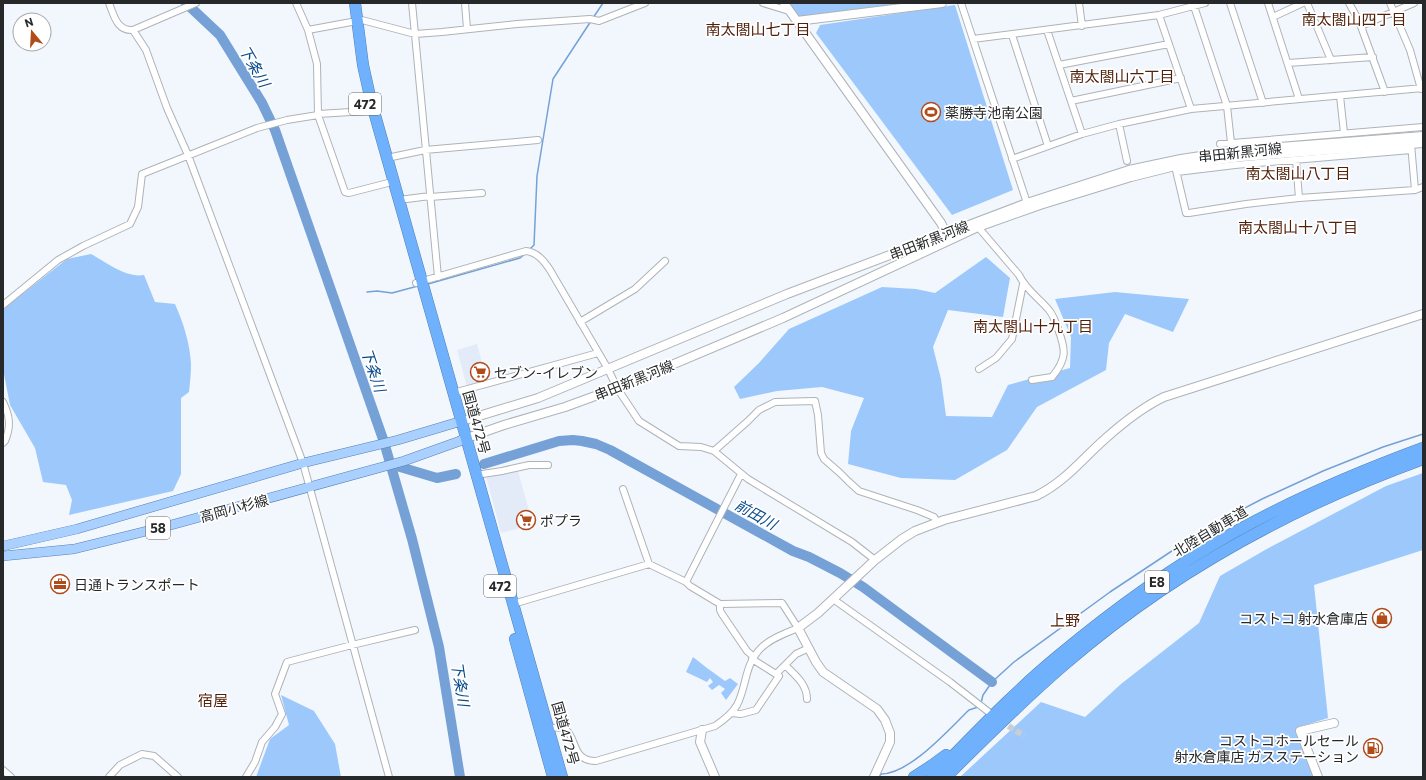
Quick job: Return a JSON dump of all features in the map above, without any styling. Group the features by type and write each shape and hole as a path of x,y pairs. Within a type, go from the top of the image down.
{"highway":[{"name":"国道472号","path":"348,3 359,42 366,79 399,200 419,282 545,730 562,777"},
{"name":"国道472号","path":"355,3 354,22 357,71 388,183 453,393 458,422"},
{"name":"国道472号","path":"463,439 476,475 513,604 545,730 553,777"},
{"name":"北陸自動車道","path":"932,777 999,710 1058,656 1144,590 1232,534 1270,514 1327,486 1423,448"},
{"name":"北陸自動車道","path":"946,777 1016,708 1064,664 1122,618 1178,579 1237,543 1300,510 1362,482 1423,459"},
{"path":"914,777 944,756 1036,672 1058,656"}],"main road":[{"path":"784,3 941,223 948,237"},
{"path":"797,21 942,3"},
{"name":"串田新黒河線","path":"463,439 564,407 617,388 783,318 876,276 948,237 1027,203 1129,170 1181,159 1240,150 1423,136"},
{"name":"串田新黒河線","path":"458,422 538,398 787,294 1055,200 1131,177 1241,157 1411,147 1423,143"},
{"path":"874,777 890,742 890,733 885,720 877,709 824,672 816,662 798,628 818,613 875,560 902,538 937,522 1036,496 1048,490 1074,470 1106,438 1149,404 1164,397 1423,314"},
{"name":"高岡小杉線","path":"3,546 77,529 303,463 398,440 458,422"},
{"name":"高岡小杉線","path":"3,556 74,549 171,525 311,488 404,461 463,439"},
{"path":"1318,777 1300,731 1334,723"},
{"path":"702,730 700,742 715,777"}],"street":[{"path":"109,3 118,24 127,30 133,30 196,3"},
{"path":"296,3 308,30 318,64 318,115 345,192 349,193 388,183"},
{"path":"412,3 438,277"},
{"path":"465,3 467,29"},
{"path":"308,30 362,20 415,34 590,19 599,21 646,3"},
{"path":"763,3 789,10"},
{"path":"961,3 1027,203"},
{"path":"1079,3 1082,26"},
{"path":"973,39 1159,15 1205,3"},
{"path":"1230,3 1263,103"},
{"path":"1268,3 1300,99"},
{"path":"1273,17 1303,3"},
{"path":"1307,3 1331,60"},
{"path":"1349,3 1361,26 1385,92"},
{"path":"1012,160 1082,134 1119,124 1191,109 1422,89 1410,50 1390,3"},
{"path":"1361,26 1414,3"},
{"path":"1193,5 1227,106 1231,143"},
{"path":"1159,15 1191,109"},
{"path":"133,30 146,50 167,108 188,155 303,463 389,777"},
{"path":"1047,30 1082,134"},
{"path":"1012,35 1048,146"},
{"path":"1059,65 1169,44"},
{"path":"1288,63 1373,57"},
{"path":"1071,101 1181,78"},
{"path":"1340,96 1344,133"},
{"path":"3,305 58,260 83,246 130,224 138,207 142,174 257,128 287,120 318,115 367,111"},
{"path":"1119,124 1127,161"},
{"path":"1220,144 1423,127"},
{"path":"387,158 425,150 538,140"},
{"path":"1415,190 1411,147 1296,160 1176,169 1186,213 1299,198 1415,190 1423,187"},
{"path":"1296,160 1299,198"},
{"path":"399,200 430,196 482,193"},
{"path":"978,227 1019,275 1023,284 1050,310 1064,344 1065,352 1060,367 1052,377 1032,380"},
{"path":"419,282 530,251 544,261 608,369 617,388 639,421 679,446 701,446 714,451 741,474 852,542 875,560"},
{"path":"580,322 635,289 665,261"},
{"path":"980,369 996,358 1012,339 1023,284"},
{"path":"453,393 598,352"},
{"path":"714,451 759,410 775,402 815,401 818,415 821,453 824,459 859,492 917,510 934,517 937,522"},
{"path":"3,402 7,410 10,429 3,443"},
{"path":"476,475 529,465 548,465"},
{"path":"686,582 741,474"},
{"path":"623,489 649,564"},
{"path":"513,604 649,564 686,582 720,604 782,603 798,628 772,640 761,648 753,658 746,672 737,704 724,720 715,726 596,761 585,760 579,754 572,738 566,730 560,727 545,730"},
{"path":"833,599 950,682 990,713"},
{"path":"720,604 722,614 747,651 753,658 779,676 756,710 741,714 731,713"},
{"path":"246,777 255,762 262,742 275,727 282,714 276,694 287,662 415,630"},
{"path":"776,674 796,654 809,648"},
{"path":"785,665 801,680 807,695 807,699"},
{"path":"109,777 120,765 142,754 154,756 178,777"},
{"path":"3,770 11,777"}],"shaded area":[{"path":"785,3 942,3 798,21"},
{"name":"薬勝寺池南公園","path":"955,5 1013,190 952,215 816,33 820,25"},
{"path":"91,254 124,272 144,275 155,302 175,304 188,341 191,364 189,392 181,398 181,474 173,491 69,515 72,500 66,485 43,482 35,448 10,405 3,369 3,309 67,259"},
{"path":"986,257 1010,278 1003,317 948,310 933,347 941,379 946,416 992,417 1008,385 1070,368 1071,337 1055,299 1115,292 1189,299 1173,332 1125,314 1109,343 1106,370 1037,407 1007,450 955,480 901,478 848,464 851,431 864,398 822,387 777,391 740,399 734,387 759,363 789,329 882,287 916,289 935,293"},
{"path":"477,344 487,381 467,387 457,350"},
{"path":"518,471 533,525 501,533 486,476"},
{"path":"1423,473 1423,550 1314,585 1328,718 1296,728 1313,777 960,777 1041,702 1085,717 1121,684 1199,623 1220,576 1265,550 1386,486"},
{"path":"693,657 725,681 730,678 738,684 726,700 721,693 725,689 719,685 712,690 708,686 713,682 710,678 707,682 686,672"},
{"path":"281,695 314,711 335,744 341,777 256,777 270,739 289,725"}],"waterway":[{"name":"下条川","path":"186,3 220,35 262,103 275,130 384,442 412,539 439,647 460,777"},
{"path":"593,18 603,3"},
{"path":"529,250 534,245 537,176 553,79 591,21"},
{"path":"428,284 520,258 525,254"},
{"path":"367,292 377,291 392,293 418,286"},
{"path":"981,703 983,695 992,682 1014,662 1110,592 1205,529 1262,499 1323,471 1383,447 1423,434"},
{"name":"前田川","path":"484,464 559,441 582,441 596,444 610,450 793,551 809,557 840,573 863,587 992,682"},
{"name":"前田川","path":"390,464 437,478 456,474"},
{"path":"879,777 881,774 892,772 904,767 916,759 940,739 969,710 978,707"}],"tunnel":[{"path":"1001,721 1024,736"}],"place":[{"name":"薬勝寺池南公園","path":"931,112"},
{"name":"セブン-イレブン","path":"480,372"},
{"name":"ポプラ","path":"526,520"},
{"name":"日通トランスポート","path":"60,584"},
{"name":"コストコ 射水倉庫店","path":"1382,618"},
{"name":"コストコホールセール 射水倉庫店 ガスステーション","path":"1373,748"}],"district":[{"name":"南太閤山四丁目","path":"1354,19"},
{"name":"南太閤山七丁目","path":"758,29"},
{"name":"南太閤山六丁目","path":"1122,76"},
{"name":"南太閤山八丁目","path":"1298,173"},
{"name":"南太閤山十八丁目","path":"1298,227"},
{"name":"南太閤山十九丁目","path":"1033,326"},
{"name":"上野","path":"1065,620"},
{"name":"宿屋","path":"213,700"}]}
